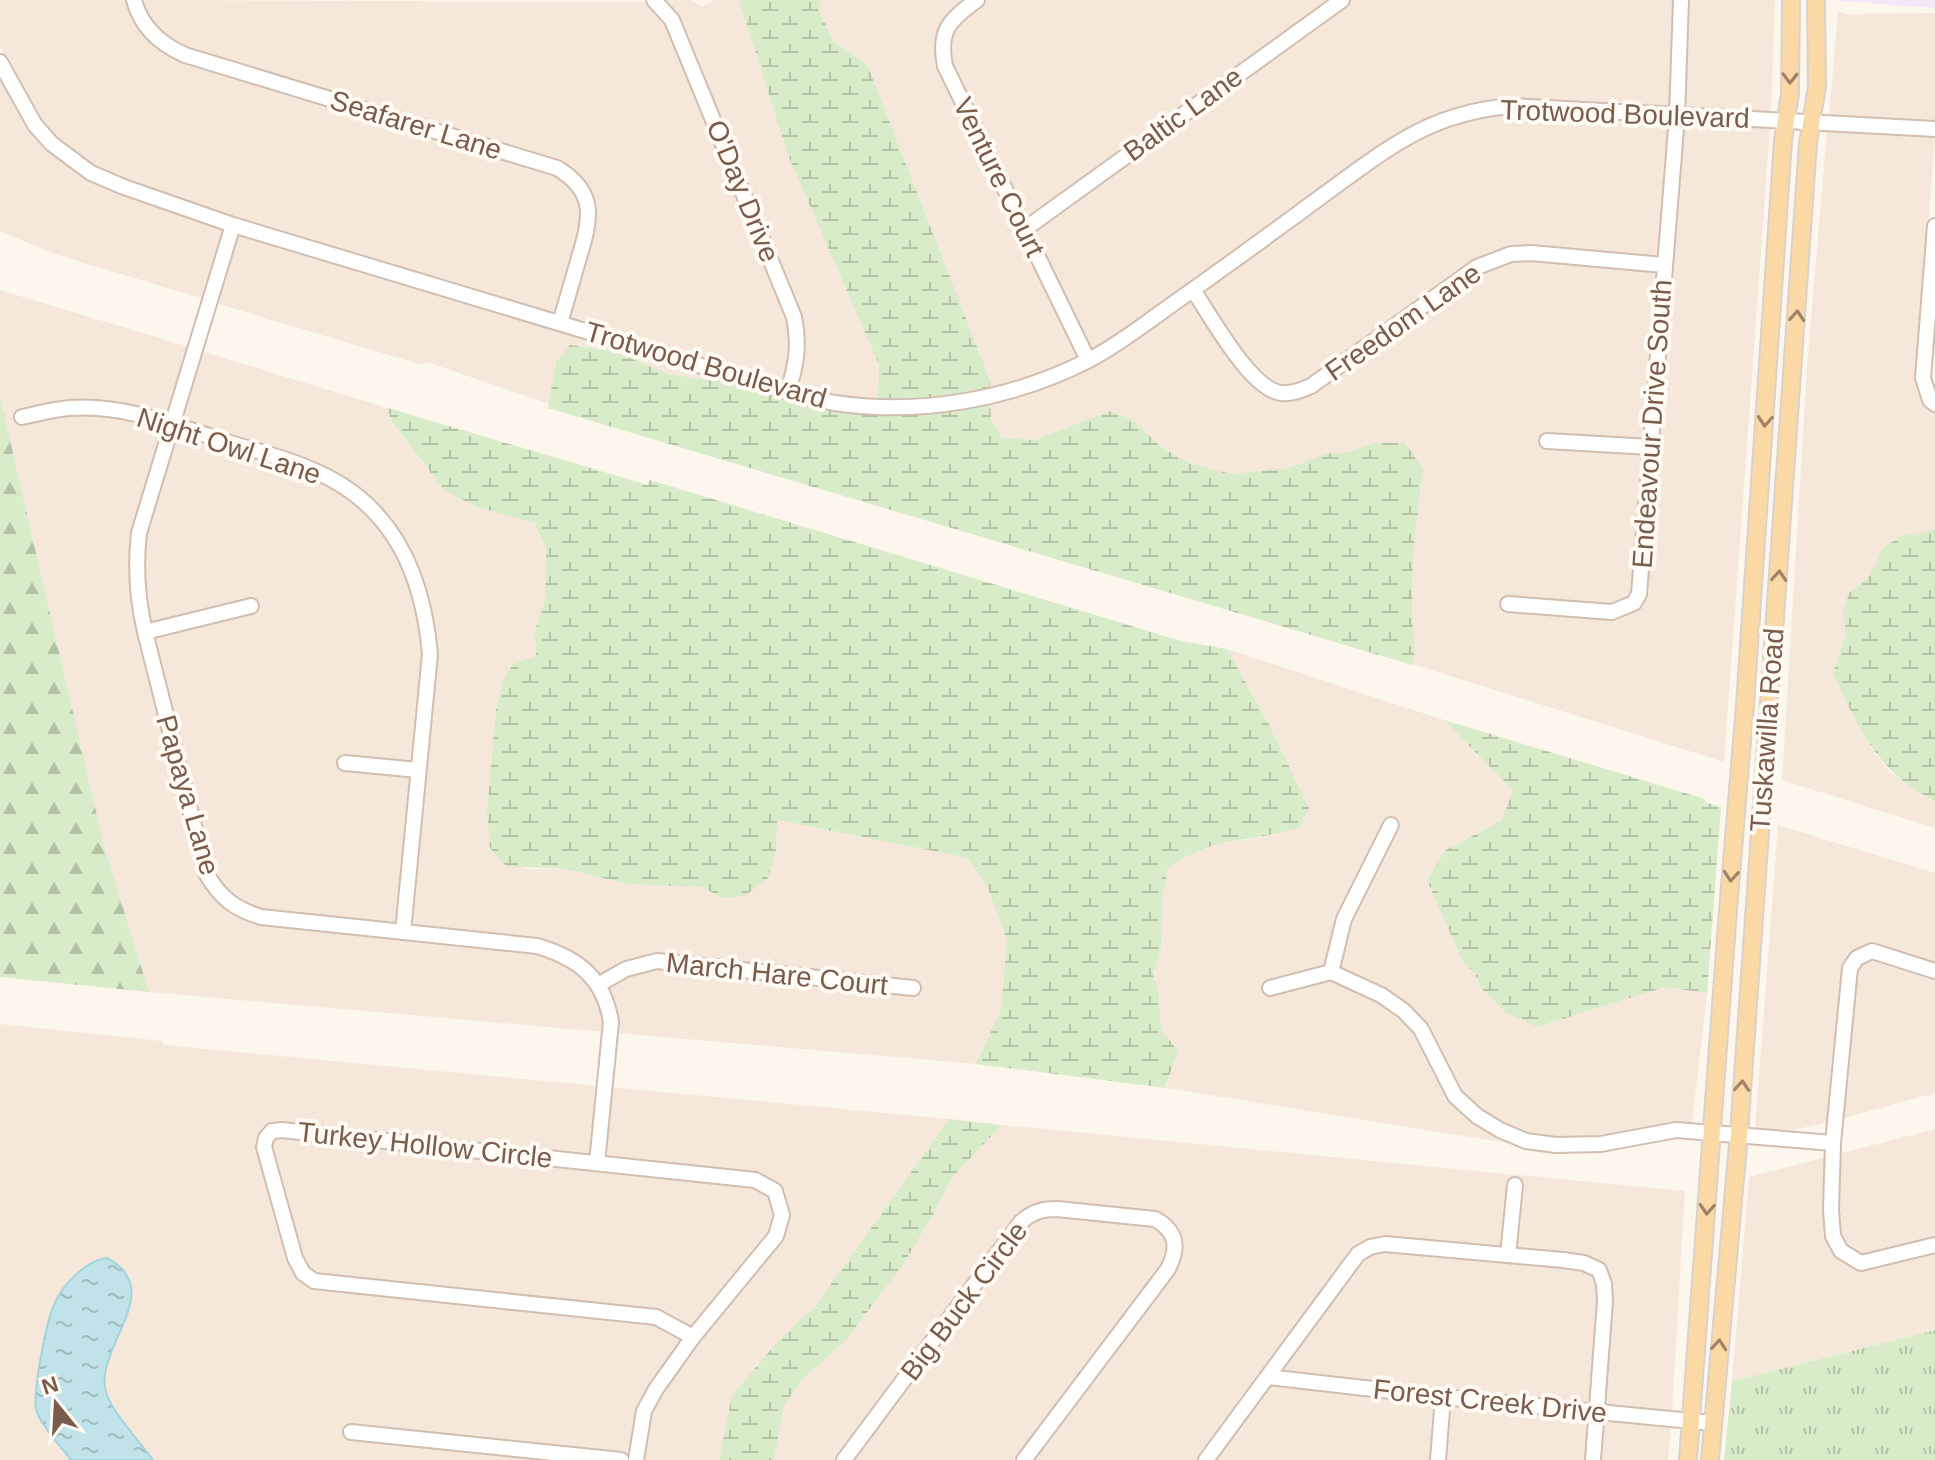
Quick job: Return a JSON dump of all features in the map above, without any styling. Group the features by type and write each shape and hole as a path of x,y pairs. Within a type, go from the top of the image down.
{"main road":[{"name":"Tuskawilla Road","path":"1688,1460 1790,93 1791,0"},
{"name":"Tuskawilla Road","path":"1710,1460 1739,1134 1808,143 1817,86 1816,0"}],"street":[{"name":"Seafarer Lane","path":"134,0 145,26 171,48 185,55 557,168 567,174 578,183 588,202 589,225 560,323"},
{"name":"O'Day Drive","path":"654,0 672,20 794,317 799,337 797,360 788,392"},
{"name":"Venture Court","path":"977,0 955,15 944,33 942,51 945,66 1088,360"},
{"name":"Baltic Lane","path":"1025,229 1342,0"},
{"name":"Endeavour Drive South","path":"1508,604 1612,612 1634,603 1642,580 1677,116 1681,0"},
{"name":"Trotwood Boulevard","path":"0,62 35,125 69,159 91,173 124,187 233,225 788,392 836,403 895,406 951,404 1020,388 1088,360 1111,348 1388,148 1425,127 1457,114 1511,106 1935,129"},
{"name":"Papaya Lane","path":"233,225 139,533 135,565 145,632 206,873 216,890 240,910 261,917 537,946 560,953 579,964 598,985 608,1003 611,1022 597,1163"},
{"path":"1935,226 1923,378 1930,400 1935,404"},
{"name":"Freedom Lane","path":"1193,290 1252,375 1279,393 1296,393 1311,386 1477,267 1496,259 1531,253 1664,265"},
{"name":"Night Owl Lane","path":"22,417 68,408 101,408 133,413 317,471 352,492 374,512 402,547 417,582 427,618 430,654 403,932"},
{"path":"1547,441 1651,447"},
{"path":"145,632 251,606"},
{"path":"345,763 418,770"},
{"path":"1331,972 1344,919 1391,825"},
{"path":"1935,971 1872,951 1857,958 1850,968 1833,1143 1832,1223 1833,1236 1841,1251 1861,1263 1935,1245"},
{"name":"March Hare Court","path":"598,985 626,969 657,961 913,988"},
{"path":"1270,988 1331,972 1381,995 1404,1011 1421,1029 1455,1096 1477,1116 1526,1141 1556,1145 1601,1144 1676,1130 1833,1143"},
{"name":"Turkey Hollow Circle","path":"282,1130 597,1163 755,1180 775,1191 782,1215 776,1236 693,1337 656,1317 314,1281 303,1273 295,1258 264,1147 272,1131 282,1130"},
{"path":"1508,1255 1515,1185"},
{"name":"Big Buck Circle","path":"844,1460 1029,1215 1043,1209 1057,1209 1155,1219 1164,1224 1173,1234 1175,1244 1174,1257 1168,1269 1024,1460"},
{"path":"1206,1460 1358,1254 1385,1244 1584,1263 1599,1270 1605,1301 1593,1460"},
{"path":"636,1460 644,1411 693,1337"},
{"name":"Forest Creek Drive","path":"1268,1377 1712,1423"},
{"path":"1438,1460 1443,1397"},
{"path":"351,1432 621,1460"}],"shaded area":[{"path":"0,0 129,0 152,41 555,174 574,187 582,203 583,224 556,315 234,219 94,167 55,140 40,121 9,68 0,47"},
{"path":"141,0 648,2 667,23 789,318 792,358 784,384 568,318 595,225 593,199 583,180 558,161 187,49 173,43 149,22"},
{"path":"662,0 692,0 702,7 713,0 739,0 788,155 879,365 878,399 836,397 795,387 803,361 804,338 800,314"},
{"path":"821,0 965,0 952,10 939,29 937,50 1080,357 1018,382 990,389 989,377 867,64 834,42 818,9"},
{"path":"988,0 1331,0 1027,220 951,64 948,51 950,35 960,20"},
{"path":"1353,0 1675,0 1672,109 1511,100 1455,108 1422,121 1385,143 1189,285 1090,352 1032,232"},
{"path":"1687,0 1775,0 1771,114 1683,110"},
{"path":"1935,0 1935,8 1837,1"},
{"path":"1838,11 1845,14 1935,13 1935,122 1829,117"},
{"path":"0,77 31,129 49,150 67,164 90,179 225,229 204,299 51,253 0,231"},
{"path":"1511,113 1671,122 1658,258 1511,248 1494,252 1473,262 1309,380 1295,386 1280,386 1269,382 1256,371 1201,292 1391,154 1459,120"},
{"path":"1683,123 1770,127 1724,762 1412,664 1415,651 1413,553 1423,469 1374,443 1347,452 1325,454 1289,468 1231,475 1189,463 1161,447 1132,419 1109,411 1035,440 1002,438 991,419 990,402 1022,394 1192,299 1280,399 1296,399 1315,391 1480,273 1498,265 1531,260 1657,271 1646,440 1541,435 1541,447 1645,453 1633,591 1629,598 1611,605 1502,598 1503,610 1614,618 1625,615 1636,609 1644,596 1647,581"},
{"path":"1827,130 1935,135 1917,377 1925,403 1935,411 1935,529 1883,548 1869,576 1850,592 1846,634 1833,673 1869,745 1891,773 1935,801 1935,828 1782,780 1807,367"},
{"path":"237,233 742,385 668,374 613,351 556,362 549,404 427,362 422,365 215,303"},
{"path":"0,290 189,347 168,417 101,401 67,401 15,412 18,425 69,414 101,414 133,419 165,429 133,532 129,565 132,601 200,874 211,894 237,916 261,924 536,953 559,959 576,969 593,988 602,1005 604,1032 149,992 104,846 0,397"},
{"path":"201,351 388,408 391,422 444,490 535,523 546,547 545,598 535,632 536,657 496,710 487,809 527,869 565,869 628,884 702,887 724,898 776,850 776,820 968,858 988,889 1007,940 1001,1010 976,1064 615,1033 613,1002 606,987 629,975 658,967 918,995 919,982 657,954 637,958 599,976 583,959 563,947 538,940 409,927 436,655 432,617 422,579 406,543 378,508 355,486 318,465 180,420"},
{"path":"176,432 315,477 349,497 370,516 397,551 412,584 421,619 424,654 413,763 339,757 340,769 412,776 398,925 262,911 242,905 229,895 211,871 152,637 259,611 255,599 149,624 141,566 145,535"},
{"path":"1227,649 1444,720 1514,790 1502,820 1446,850 1448,925 1463,962 1475,974 1481,988 1506,1013 1537,1027 1666,987 1707,993 1692,1124 1674,1123 1600,1137 1556,1138 1527,1134 1503,1124 1480,1111 1459,1092 1426,1026 1338,968 1349,922 1399,823 1389,816 1338,916 1326,967 1263,983 1266,995 1331,979 1379,1000 1417,1033 1450,1099 1519,1145 1166,1088 1178,1051 1161,1029 1159,994 1153,975 1161,948 1163,896 1168,868 1196,852 1219,844 1275,835 1309,808 1269,723"},
{"path":"1778,825 1935,873 1935,964 1855,951 1829,1122 1785,1132 1755,1129"},
{"path":"1873,958 1935,977 1935,1093 1841,1119 1855,971 1861,963"},
{"path":"0,1024 162,1041 164,1045 598,1086 591,1156 262,1133 298,1276 655,1323 684,1339 639,1408 630,1454 346,1425 346,1438 558,1460 153,1460 123,1422 105,1388 109,1356 115,1342 37,1413 71,1460 0,1460"},
{"path":"610,1087 949,1119 816,1305 778,1341 733,1396 719,1460 642,1460 650,1414 698,1341 781,1241 788,1208 778,1186 757,1174 603,1158"},
{"path":"1002,1125 1685,1191 1672,1413 1603,1406 1605,1268 1514,1249 1522,1180 1511,1177 1503,1248 1367,1241 1262,1370 1199,1460 1032,1460 1172,1274 1180,1258 1181,1243 1177,1229 1166,1218 1042,1202 1027,1208 1017,1217 837,1460 774,1460 784,1405 803,1379 846,1340 902,1266 953,1176"},
{"path":"1935,1129 1935,1238 1861,1256 1845,1246 1839,1234 1837,1210 1838,1154"},
{"path":"275,1137 754,1186 770,1196 776,1215 772,1232 691,1329 656,1310 315,1275 307,1269 301,1256 270,1147"},
{"path":"1826,1157 1825,1209 1858,1268 1935,1251 1935,1330 1732,1381 1749,1177"},
{"path":"1044,1216 1153,1226 1168,1237 1168,1255 1016,1460 852,1460 1025,1227"},
{"path":"1386,1251 1583,1269 1595,1274 1599,1301 1591,1405 1280,1372 1362,1259 1372,1253"},
{"path":"1271,1384 1436,1403 1432,1460 1214,1460"},
{"path":"1448,1404 1590,1418 1587,1460 1444,1460"},
{"path":"1602,1419 1671,1425 1668,1460 1599,1460"}],"green space":[{"path":"739,0 821,0 818,9 834,42 867,64 989,377 990,389 950,397 878,399 879,365 788,155"},
{"path":"570,345 613,351 668,374 742,385 791,400 896,413 952,410 990,402 991,419 1002,438 1035,440 1109,411 1132,419 1161,447 1189,463 1231,474 1289,468 1325,454 1347,452 1374,443 1405,443 1423,469 1413,554 1415,651 1412,665 548,408 556,362"},
{"path":"0,397 104,846 149,992 0,977"},
{"path":"388,408 648,485 650,480 1181,641 1227,649 1269,724 1309,808 1299,828 1212,846 1168,868 1163,896 1161,948 1153,975 1159,994 1161,1029 1178,1051 1165,1088 976,1064 1001,1010 1007,940 988,889 968,858 777,820 776,850 768,878 745,896 723,898 702,887 628,884 565,869 506,866 490,848 487,809 496,710 502,683 513,664 536,656 535,632 545,598 546,548 535,523 477,507 444,490 391,421"},
{"path":"1935,529 1935,801 1898,776 1872,748 1833,673 1846,634 1843,610 1850,592 1869,576 1883,548 1906,533 1914,536"},
{"path":"1444,720 1705,799 1705,802 1721,807 1707,993 1665,987 1537,1027 1506,1013 1481,988 1475,974 1463,962 1427,880 1446,850 1502,820 1513,790"},
{"path":"949,1119 1002,1125 953,1176 902,1266 846,1340 803,1379 784,1405 774,1460 719,1460 732,1396 778,1341 816,1305"},
{"path":"1935,1330 1935,1460 1724,1460 1732,1381"}],"water":[{"path":"107,1258 124,1271 131,1285 131,1301 111,1353 105,1387 118,1414 153,1460 71,1460 46,1428 36,1409 41,1357 54,1305 76,1275 91,1263"}]}
